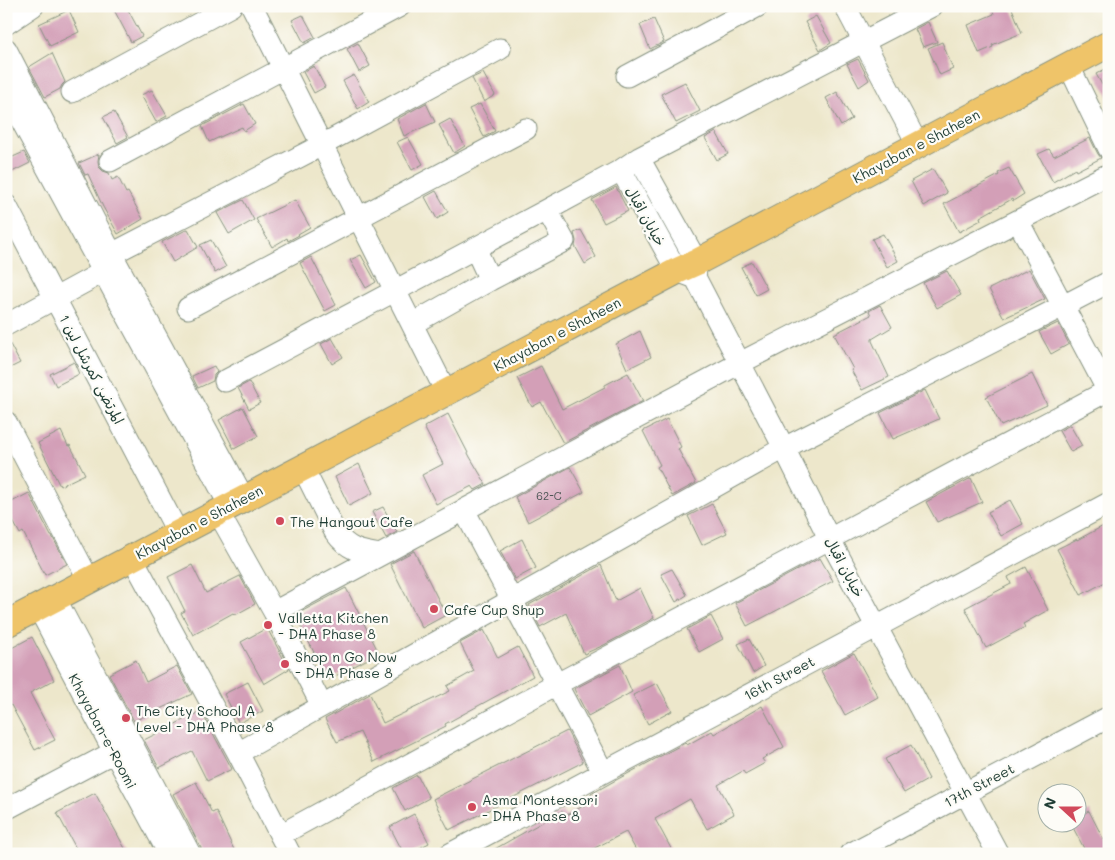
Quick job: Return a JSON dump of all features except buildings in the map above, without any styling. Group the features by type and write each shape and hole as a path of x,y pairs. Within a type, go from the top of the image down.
{"main road":[{"name":"Khayaban e Shaheen","path":"7,622 446,392 690,270 918,145 1109,44"}],"street":[{"path":"6,24 33,6"},
{"path":"72,92 231,6"},
{"path":"252,6 446,392"},
{"path":"110,161 400,6"},
{"path":"627,76 758,6"},
{"path":"845,6 918,145"},
{"path":"225,381 547,210 621,170 639,158 932,6"},
{"path":"6,49 107,263 231,506 274,612 322,706"},
{"path":"6,325 55,299 107,263 500,49"},
{"path":"1068,66 1109,149"},
{"path":"6,92 107,263"},
{"path":"188,308 526,129"},
{"name":"خیابان اقبال","path":"639,158 690,270 740,363 829,538 998,854"},
{"name":"خیابان اقبال","path":"621,170 690,270"},
{"path":"274,612 740,363 1109,174"},
{"name":"المرتضیٰ کمرشل لین 1","path":"6,205 178,533"},
{"path":"412,324 564,240 547,210"},
{"path":"280,835 829,538 1108,391 1018,221"},
{"path":"475,248 490,280"},
{"path":"238,752 784,448 1109,282"},
{"path":"6,422 88,580"},
{"path":"303,468 335,532 341,540 349,547 362,552 380,555"},
{"name":"16th Street","path":"450,854 1109,503"},
{"path":"464,510 603,772"},
{"path":"132,557 238,752 290,854"},
{"name":"Khayaban-e-Roomi","path":"46,602 114,752 169,854"},
{"name":"Khayaban-e-Roomi","path":"46,602 130,743 190,854"},
{"name":"17th Street","path":"850,854 1109,717"},
{"path":"6,809 114,752"}],"place":[{"name":"The Hangout Cafe","path":"280,521"},
{"name":"Cafe Cup Shup","path":"434,609"},
{"name":"Valletta Kitchen - DHA Phase 8","path":"268,625"},
{"name":"Shop n Go Now - DHA Phase 8","path":"285,664"},
{"name":"The City School A Level - DHA Phase 8","path":"126,718"},
{"name":"Asma Montessori - DHA Phase 8","path":"472,807"}]}
